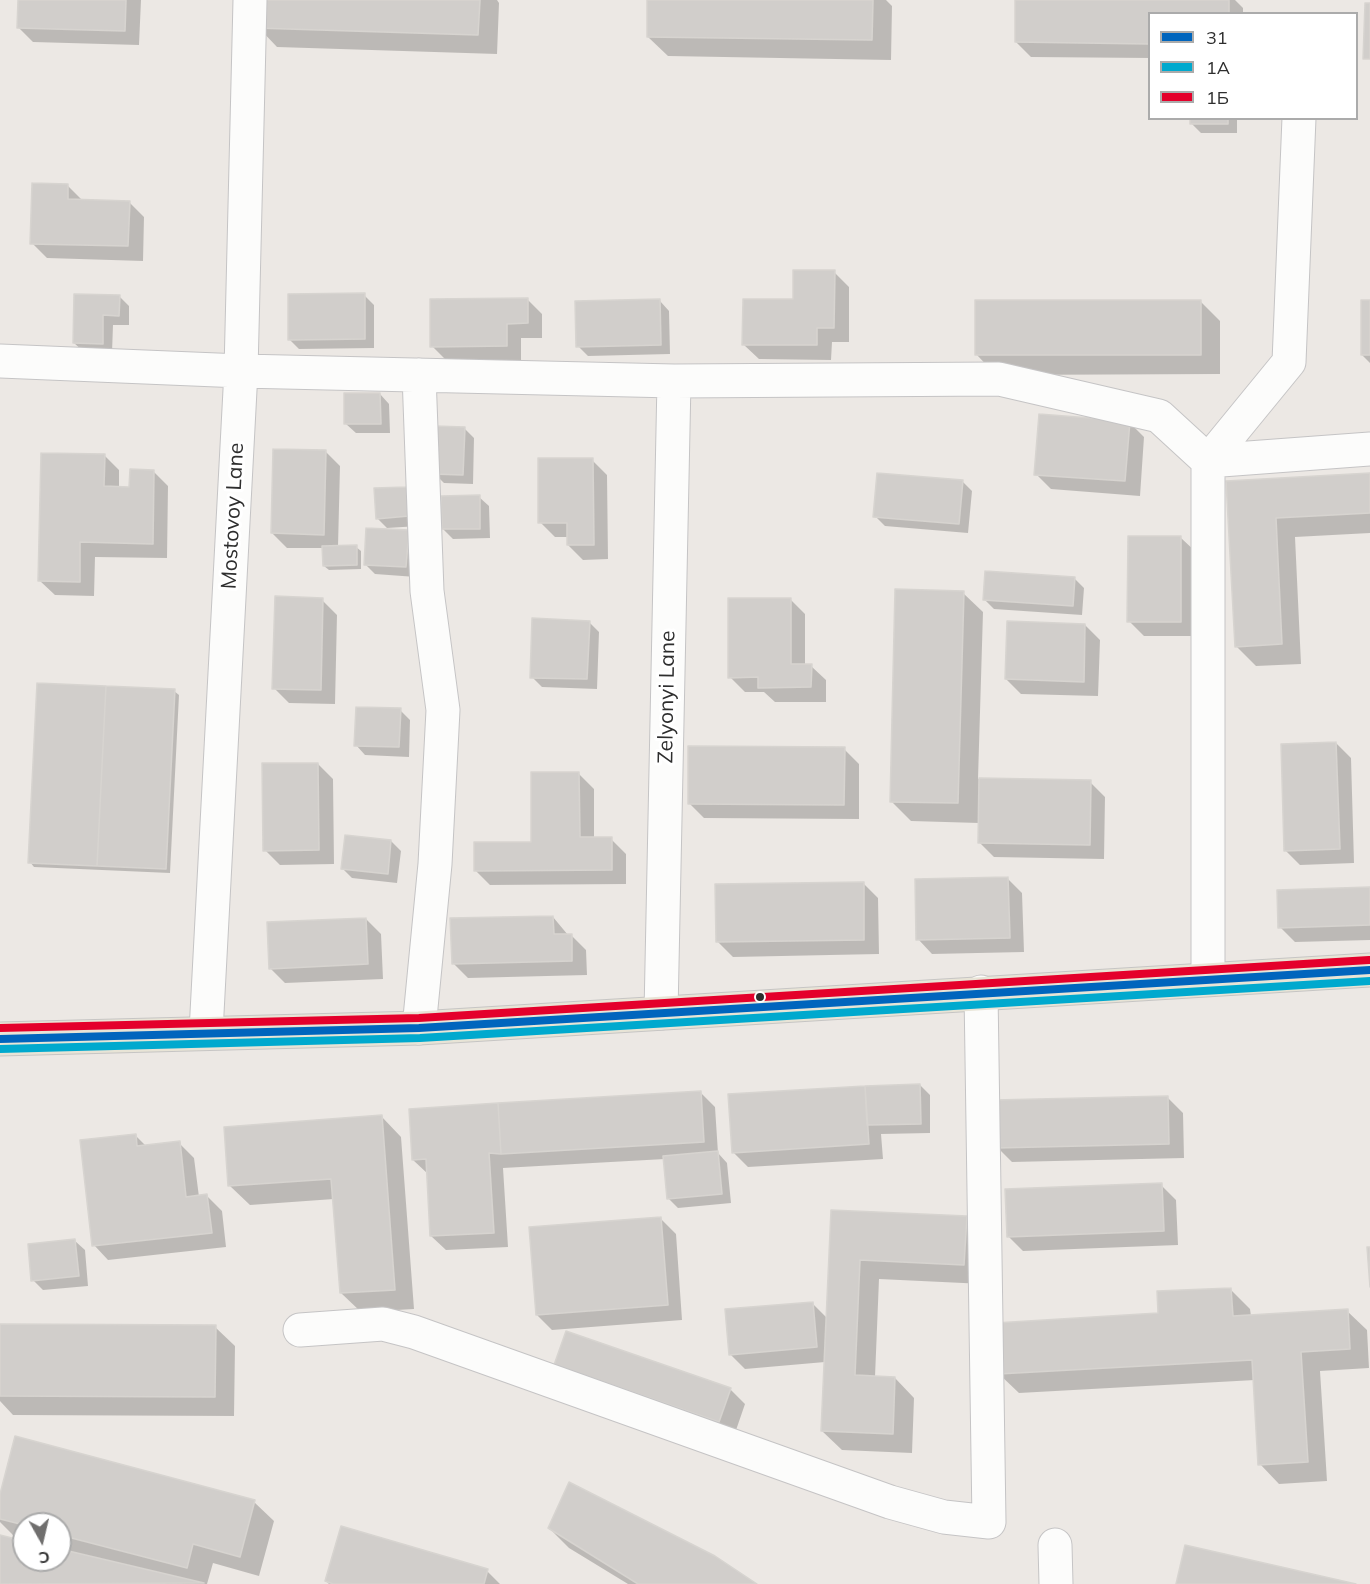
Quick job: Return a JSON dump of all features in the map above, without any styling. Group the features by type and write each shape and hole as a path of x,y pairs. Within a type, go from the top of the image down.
{"main road":[{"path":"0,1039 418,1028 1370,970"}],"street":[{"name":"Mostovoy Lane","path":"206,1032 241,371 250,0"},
{"path":"1208,979 1208,461 1289,362 1299,120"},
{"path":"0,362 241,371 674,381 999,379 1160,416 1208,461 1370,449"},
{"path":"418,1028 435,864 443,710 427,591 420,375"},
{"name":"Zelyonyi Lane","path":"661,1013 674,381"},
{"path":"300,1330 383,1324 414,1332 890,1502 944,1517 989,1522 981,992"},
{"path":"1055,1545 1056,1584"}],"building":[{"path":"18,0 126,0 125,31 17,28"},
{"path":"257,0 480,0 478,35 256,28"},
{"path":"647,0 873,0 872,40 647,37"},
{"path":"1015,0 1229,0 1229,12 1148,12 1148,44 1015,42"},
{"path":"1365,3 1370,3 1370,59 1363,59"},
{"path":"1190,120 1228,120 1228,124 1190,124"},
{"path":"32,183 68,184 68,199 130,201 128,246 30,244"},
{"path":"793,270 835,270 834,328 817,328 817,345 742,345 743,299 793,299"},
{"path":"365,293 365,339 288,340 288,294"},
{"path":"74,294 120,295 119,316 103,315 103,344 73,343"},
{"path":"528,298 528,323 507,324 507,346 430,347 430,299"},
{"path":"660,299 661,345 576,347 575,301"},
{"path":"975,300 1201,300 1201,355 975,355"},
{"path":"1361,300 1370,300 1370,355 1361,355"},
{"path":"344,393 380,393 381,424 344,424"},
{"path":"1039,414 1130,421 1125,481 1034,475"},
{"path":"434,426 465,427 463,475 433,474"},
{"path":"273,449 326,450 324,535 271,533"},
{"path":"41,453 105,454 104,486 129,487 130,469 154,470 153,544 80,542 80,582 38,581"},
{"path":"538,458 593,458 594,545 567,545 567,523 538,523"},
{"path":"877,473 963,480 959,524 873,517"},
{"path":"1370,473 1370,513 1276,518 1282,644 1235,647 1226,481"},
{"path":"408,487 409,516 376,519 374,488"},
{"path":"480,495 480,529 442,529 441,496"},
{"path":"366,528 409,530 406,567 364,565"},
{"path":"1128,536 1181,536 1181,622 1127,622"},
{"path":"357,545 357,565 323,566 322,546"},
{"path":"985,571 1075,577 1073,606 983,600"},
{"path":"895,589 964,591 958,803 890,802"},
{"path":"275,596 323,598 321,690 272,689"},
{"path":"728,598 791,598 791,664 812,664 811,687 758,688 758,677 728,678"},
{"path":"532,618 590,621 587,679 530,678"},
{"path":"1007,621 1085,624 1084,682 1005,679"},
{"path":"37,683 106,686 97,866 28,863"},
{"path":"106,686 175,689 166,869 97,866"},
{"path":"356,707 401,708 399,747 354,746"},
{"path":"1336,742 1340,849 1284,851 1281,744"},
{"path":"688,746 845,747 844,805 688,804"},
{"path":"262,763 318,763 319,850 263,851"},
{"path":"531,772 579,772 580,837 612,837 612,870 474,871 474,842 531,842"},
{"path":"979,778 1091,780 1090,845 978,843"},
{"path":"345,835 391,840 388,874 341,869"},
{"path":"1008,877 1010,938 916,940 915,879"},
{"path":"864,882 864,940 716,942 715,884"},
{"path":"1370,887 1370,925 1278,928 1277,890"},
{"path":"553,916 554,934 572,934 572,961 452,964 450,918"},
{"path":"366,918 368,964 269,969 267,922"},
{"path":"920,1084 921,1124 867,1125 865,1086"},
{"path":"865,1086 869,1144 732,1153 728,1094"},
{"path":"701,1091 704,1142 501,1154 498,1103"},
{"path":"1168,1096 1169,1144 995,1148 994,1100"},
{"path":"498,1103 501,1154 489,1153 494,1233 430,1236 426,1159 412,1160 409,1109"},
{"path":"382,1115 395,1290 340,1293 331,1179 228,1186 224,1127"},
{"path":"136,1134 137,1146 180,1141 186,1197 207,1194 212,1233 92,1246 80,1140"},
{"path":"718,1151 722,1194 667,1199 663,1156"},
{"path":"1162,1183 1164,1231 1007,1237 1005,1189"},
{"path":"831,1210 967,1216 964,1265 860,1260 855,1375 895,1377 893,1434 821,1431"},
{"path":"661,1217 668,1305 536,1315 529,1227"},
{"path":"75,1239 79,1276 31,1281 28,1244"},
{"path":"1367,1247 1370,1247 1370,1287"},
{"path":"1231,1288 1233,1316 1348,1309 1350,1349 1301,1352 1308,1462 1258,1465 1252,1360 998,1374 995,1323 1158,1313 1157,1291"},
{"path":"813,1302 817,1347 729,1355 725,1309"},
{"path":"0,1324 216,1325 215,1397 0,1396"},
{"path":"566,1331 731,1388 719,1422 554,1365"},
{"path":"15,1436 255,1500 240,1557 193,1544 187,1568 72,1538 72,1512 12,1512 12,1522 0,1519 0,1494"},
{"path":"569,1482 715,1556 757,1584 638,1584 548,1528"},
{"path":"341,1526 488,1569 484,1584 333,1584 325,1581"},
{"path":"0,1535 12,1538 12,1572 72,1572 72,1552 204,1583 0,1584"},
{"path":"1185,1545 1356,1584 1176,1584"}],"transit line":[{"name":"1Б","path":"0,1028 419,1018 1369,960"},
{"name":"31","path":"0,1039 419,1028 1370,970"},
{"name":"1А","path":"0,1049 420,1038 1370,981"}]}
